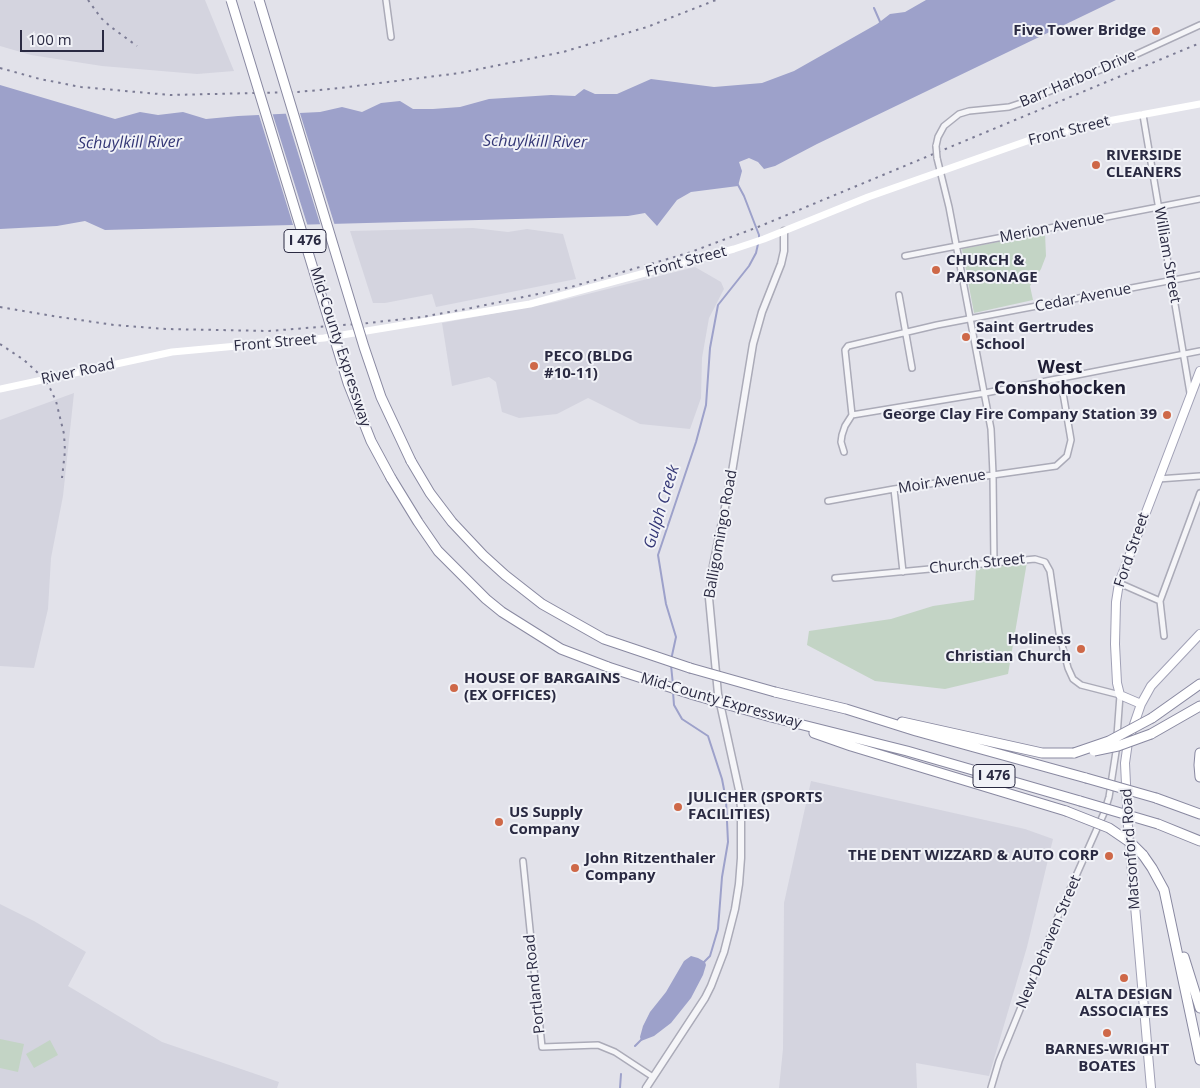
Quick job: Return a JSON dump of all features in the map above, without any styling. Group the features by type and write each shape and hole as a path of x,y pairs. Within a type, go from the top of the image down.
{"highway":[{"name":"Mid-County Expressway","path":"230,0 348,383 371,441 391,478 438,551 486,600 561,649 608,667 694,696 907,751 1080,801 1158,824 1200,841"},
{"name":"Mid-County Expressway","path":"259,0 369,363 394,426 411,461 430,492 452,522 505,575 542,604 604,639 673,663 775,692 846,709 916,731 1156,798 1200,814"},
{"path":"1074,753 1109,741 1152,718 1200,684"},
{"path":"846,709 1042,753 1074,753 1118,746 1151,734 1200,706"},
{"path":"772,717 851,746 1066,811 1109,828 1131,843 1152,868 1164,890 1200,1060"},
{"path":"1200,753 1200,777"},
{"path":"1166,899 1200,1008"},
{"path":"1193,1029 1200,1045"}],"main road":[{"name":"Front Street","path":"156,355 204,348 324,338 507,309 751,244 868,197 1027,141 1108,121 1200,104"},
{"name":"River Road","path":"0,389 156,355"},
{"name":"Ford Street","path":"1120,695 1117,683 1115,644 1116,602 1119,583 1190,395 1198,382 1200,371"},
{"name":"Matsonford Road","path":"1151,1088 1126,800 1125,764 1128,742 1141,704 1151,686 1200,634"},
{"name":"Church Street","path":"1120,695 1141,704"}],"street":[{"path":"386,0 391,37"},
{"name":"Barr Harbor Drive","path":"994,563 991,429 957,246 936,158 939,133 944,126 959,114 969,111 1009,107 1024,102 1200,25"},
{"name":"William Street","path":"1143,115 1190,395"},
{"name":"Merion Avenue","path":"905,256 1200,199"},
{"name":"Balligomingo Road","path":"646,1088 711,986 724,952 739,884 741,858 740,799 717,688 709,598 713,566 732,478 753,344 762,312 781,264 784,251 784,231"},
{"name":"Cedar Avenue","path":"852,415 845,350 848,346 907,331 1200,276"},
{"path":"899,295 907,331 912,368"},
{"path":"844,452 842,435 844,426 852,415 985,393 1200,351"},
{"name":"Moir Avenue","path":"828,501 894,489 1056,466 1067,456 1071,440 1063,392"},
{"path":"1158,479 1200,476"},
{"path":"894,489 903,572"},
{"path":"1164,636 1160,601 1200,493"},
{"name":"Church Street","path":"835,578 1035,559 1045,562 1050,571 1059,633 1068,668 1073,679 1081,685 1120,695"},
{"path":"1119,583 1160,601"},
{"name":"Ford Street","path":"1109,797 1116,758 1120,695"},
{"name":"New Dehaven Street","path":"991,1088 999,1061 1059,914 1097,832 1109,797"},
{"name":"Portland Road","path":"523,861 542,1047 598,1045 615,1052 653,1077"}],"shaded area":[{"path":"0,0 205,0 234,71 197,74 102,66 31,55 0,46"},
{"path":"473,228 508,232 527,229 563,234 576,279 436,307 432,294 385,303 373,303 350,231"},
{"path":"695,267 721,282 724,289 709,318 702,358 701,398 690,429 640,424 588,398 557,414 519,418 502,412 496,382 489,377 452,386 442,323 556,302"},
{"path":"74,393 63,496 51,558 48,609 34,668 0,666 0,420"},
{"path":"811,781 1025,829 1053,839 1027,947 989,1076 916,1063 917,1088 779,1088 783,1049 784,903"},
{"path":"0,904 34,921 86,952 68,986 162,1042 279,1082 277,1088 0,1088"}],"green space":[{"path":"1045,233 1046,256 1041,269 1030,286 1033,300 974,313 962,249"},
{"path":"1027,562 1008,674 945,689 875,681 807,645 809,631 891,619 933,606 974,600 976,569"},
{"path":"0,1039 24,1044 18,1072 0,1068"},
{"path":"50,1040 58,1055 34,1068 26,1054"}],"water":[{"name":"Schuylkill River","path":"926,0 1116,0 775,166 764,169 758,162 749,158 739,162 742,171 738,186 691,192 677,200 657,226 645,213 628,216 105,230 85,221 57,226 0,229 0,85 115,119 140,112 158,115 183,112 206,119 320,112 342,107 362,112 381,103 400,101 413,109 460,107 489,99 551,95 575,96 584,89 595,94 617,94 651,79 714,87 762,83 794,71 877,24 890,14 905,12"},
{"path":"691,956 705,962 706,965 691,998 671,1023 654,1036 641,1041 640,1037 643,1026 650,1012 666,992 684,961"}],"pier":[{"path":"299,110 335,226 321,227 285,111"},
{"path":"258,112 272,112 308,227 294,228"}],"waterway":[{"path":"874,8 881,24"},
{"name":"Gulph Creek","path":"737,183 744,196 759,239"},
{"name":"Gulph Creek","path":"671,660 676,637 666,604 658,555 696,442 706,405 710,348 718,305 749,266 756,253 758,244"},
{"name":"Gulph Creek","path":"671,665 673,685"},
{"name":"Gulph Creek","path":"673,692 674,705 682,719 708,736 722,779 726,800 728,842 722,877 718,929 710,956 704,962"},
{"name":"Gulph Creek","path":"635,1046 642,1039"},
{"name":"Gulph Creek","path":"620,1088 621,1074"}],"railway":[{"path":"88,0 101,18 137,46"},
{"path":"0,68 40,79 81,87 170,95 298,92 460,73 563,52 647,27 716,0"},
{"path":"0,307 114,325 166,329 269,331 422,317 571,287 688,253 758,227 1200,43"},
{"path":"0,344 24,360 38,373 49,386 56,401 64,434 65,451 62,478"}],"place":[{"name":"Five Tower Bridge","path":"1156,31"},
{"name":"RIVERSIDE CLEANERS","path":"1096,165"},
{"name":"CHURCH & PARSONAGE","path":"936,270"},
{"name":"Saint Gertrudes School","path":"966,337"},
{"name":"PECO (BLDG #10-11)","path":"534,366"},
{"name":"George Clay Fire Company Station 39","path":"1167,415"},
{"name":"Holiness Christian Church","path":"1081,649"},
{"name":"HOUSE OF BARGAINS (EX OFFICES)","path":"454,688"},
{"name":"JULICHER (SPORTS FACILITIES)","path":"678,807"},
{"name":"US Supply Company","path":"499,822"},
{"name":"THE DENT WIZZARD & AUTO CORP","path":"1109,856"},
{"name":"John Ritzenthaler Company","path":"575,868"},
{"name":"ALTA DESIGN ASSOCIATES","path":"1124,978"},
{"name":"BARNES-WRIGHT BOATES","path":"1107,1033"}],"district":[{"name":"West Conshohocken","path":"1060,378"}]}
